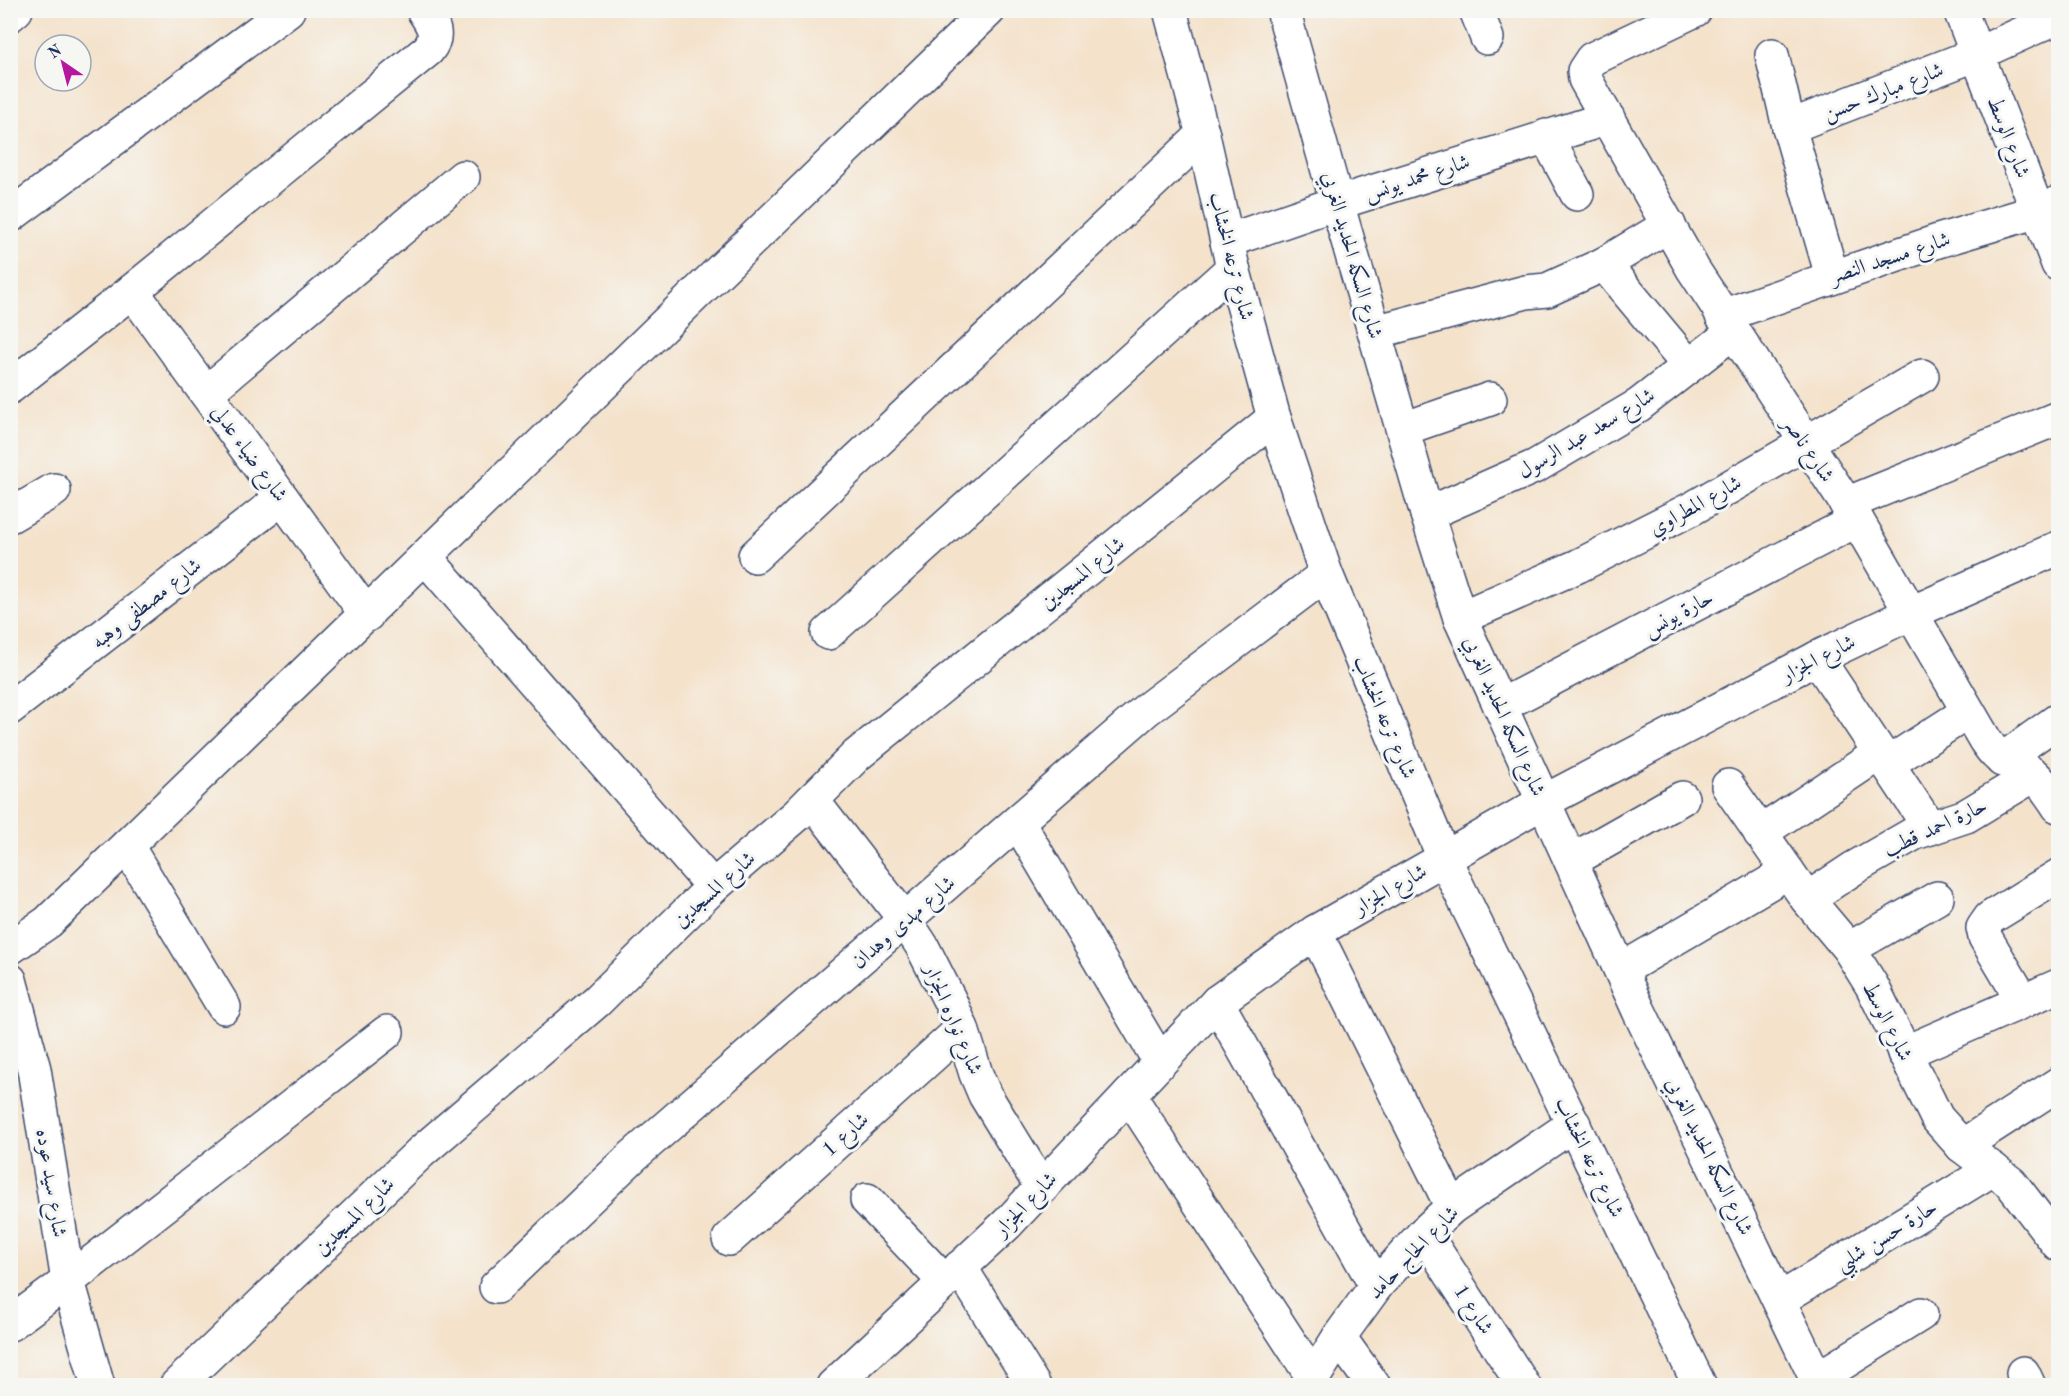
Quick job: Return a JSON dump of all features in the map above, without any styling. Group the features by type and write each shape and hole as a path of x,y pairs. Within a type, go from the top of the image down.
{"street":[{"path":"10,15 16,10"},
{"path":"10,216 288,10"},
{"path":"10,387 132,291 428,50 435,35 434,28 423,10"},
{"path":"10,948 48,922 989,10"},
{"name":"شارع ترعه الخشاب","path":"1170,10 1203,135 1230,255 1274,418 1326,574 1444,858 1700,1386"},
{"name":"شارع السكه الحديد الغربي","path":"1283,10 1427,514 1460,618 1621,970 1818,1382"},
{"name":"شارع ناصر","path":"1695,10 1592,59 1584,71 1585,79 1727,324 1851,512 1985,740 1994,753 2002,759 2024,768 2043,783 2058,806"},
{"name":"شارع الوسط","path":"1960,10 1977,54 2048,207 2058,264"},
{"name":"شارع مبارك حسن","path":"1789,127 1977,54 2058,17"},
{"path":"1772,55 1789,127 1832,276"},
{"name":"شارع محمد يونس","path":"1230,255 1337,203 1608,118"},
{"path":"755,556 1203,135"},
{"path":"1546,136 1577,194"},
{"path":"206,393 463,177"},
{"name":"شارع مسجد النصر","path":"1727,324 1832,276 2048,207"},
{"path":"1375,332 1526,291 1542,292 1604,264 1669,225"},
{"path":"828,633 1230,255"},
{"path":"1604,264 1689,366"},
{"name":"شارع ضياء عدلي","path":"132,291 367,615"},
{"name":"شارع سعد عبد الرسول","path":"1427,514 1536,466 1639,405 1689,366 1727,324"},
{"name":"شارع المطراوي","path":"1460,618 1578,566 1693,508 1922,376"},
{"path":"1403,429 1490,399"},
{"name":"شارع المسجدين","path":"176,1386 422,1152 597,1001 713,888 782,830 875,739 1274,418"},
{"name":"حارة يونس","path":"1500,706 1851,512 2058,418"},
{"path":"10,516 54,490"},
{"name":"شارع مصطفى وهبه","path":"10,708 282,498"},
{"name":"شارع الجزار","path":"833,1386 1007,1224 1217,1002 1315,932 1543,801 1817,658 1911,613 2058,548"},
{"path":"426,558 713,888"},
{"name":"شارع مهدى وهدان","path":"496,1287 632,1157 1146,710 1326,574"},
{"path":"1817,658 1930,828"},
{"path":"1760,833 1968,712"},
{"path":"2002,759 2058,720"},
{"name":"حارة احمد قطب","path":"1807,899 1854,868 1915,833 1978,810 2034,775"},
{"name":"شارع الوسط","path":"1728,786 1807,899 1849,949 1872,986 1937,1118 1962,1146 2011,1183 2058,1244"},
{"path":"1571,861 1682,798"},
{"name":"شارع نواره الجزار","path":"812,800 905,920 937,973 962,1029 968,1052 986,1095 1042,1188"},
{"path":"1018,822 1160,1062"},
{"path":"127,846 224,1007"},
{"path":"1621,970 1788,872"},
{"path":"2023,1001 1985,937 1983,928 1990,918 2058,876"},
{"path":"1849,949 1937,898"},
{"path":"1315,932 1452,1207"},
{"name":"شارع سيد عوده","path":"10,980 34,1069 68,1281 95,1384"},
{"path":"1904,1053 2058,986"},
{"path":"1217,1002 1376,1286"},
{"name":"شارع 1","path":"729,1239 962,1029"},
{"path":"10,1324 387,1032"},
{"path":"1962,1146 2058,1083"},
{"path":"1129,1095 1311,1382"},
{"name":"شارع الحاج حامد","path":"1311,1382 1339,1337 1376,1286 1424,1233 1452,1207 1574,1124"},
{"name":"حارة حسن شلبي","path":"1779,1300 1993,1169"},
{"path":"867,1200 952,1274 1034,1386"},
{"name":"شارع 1","path":"1424,1233 1524,1386"},
{"path":"1818,1382 1921,1314"},
{"path":"1339,1337 1374,1386"}]}
